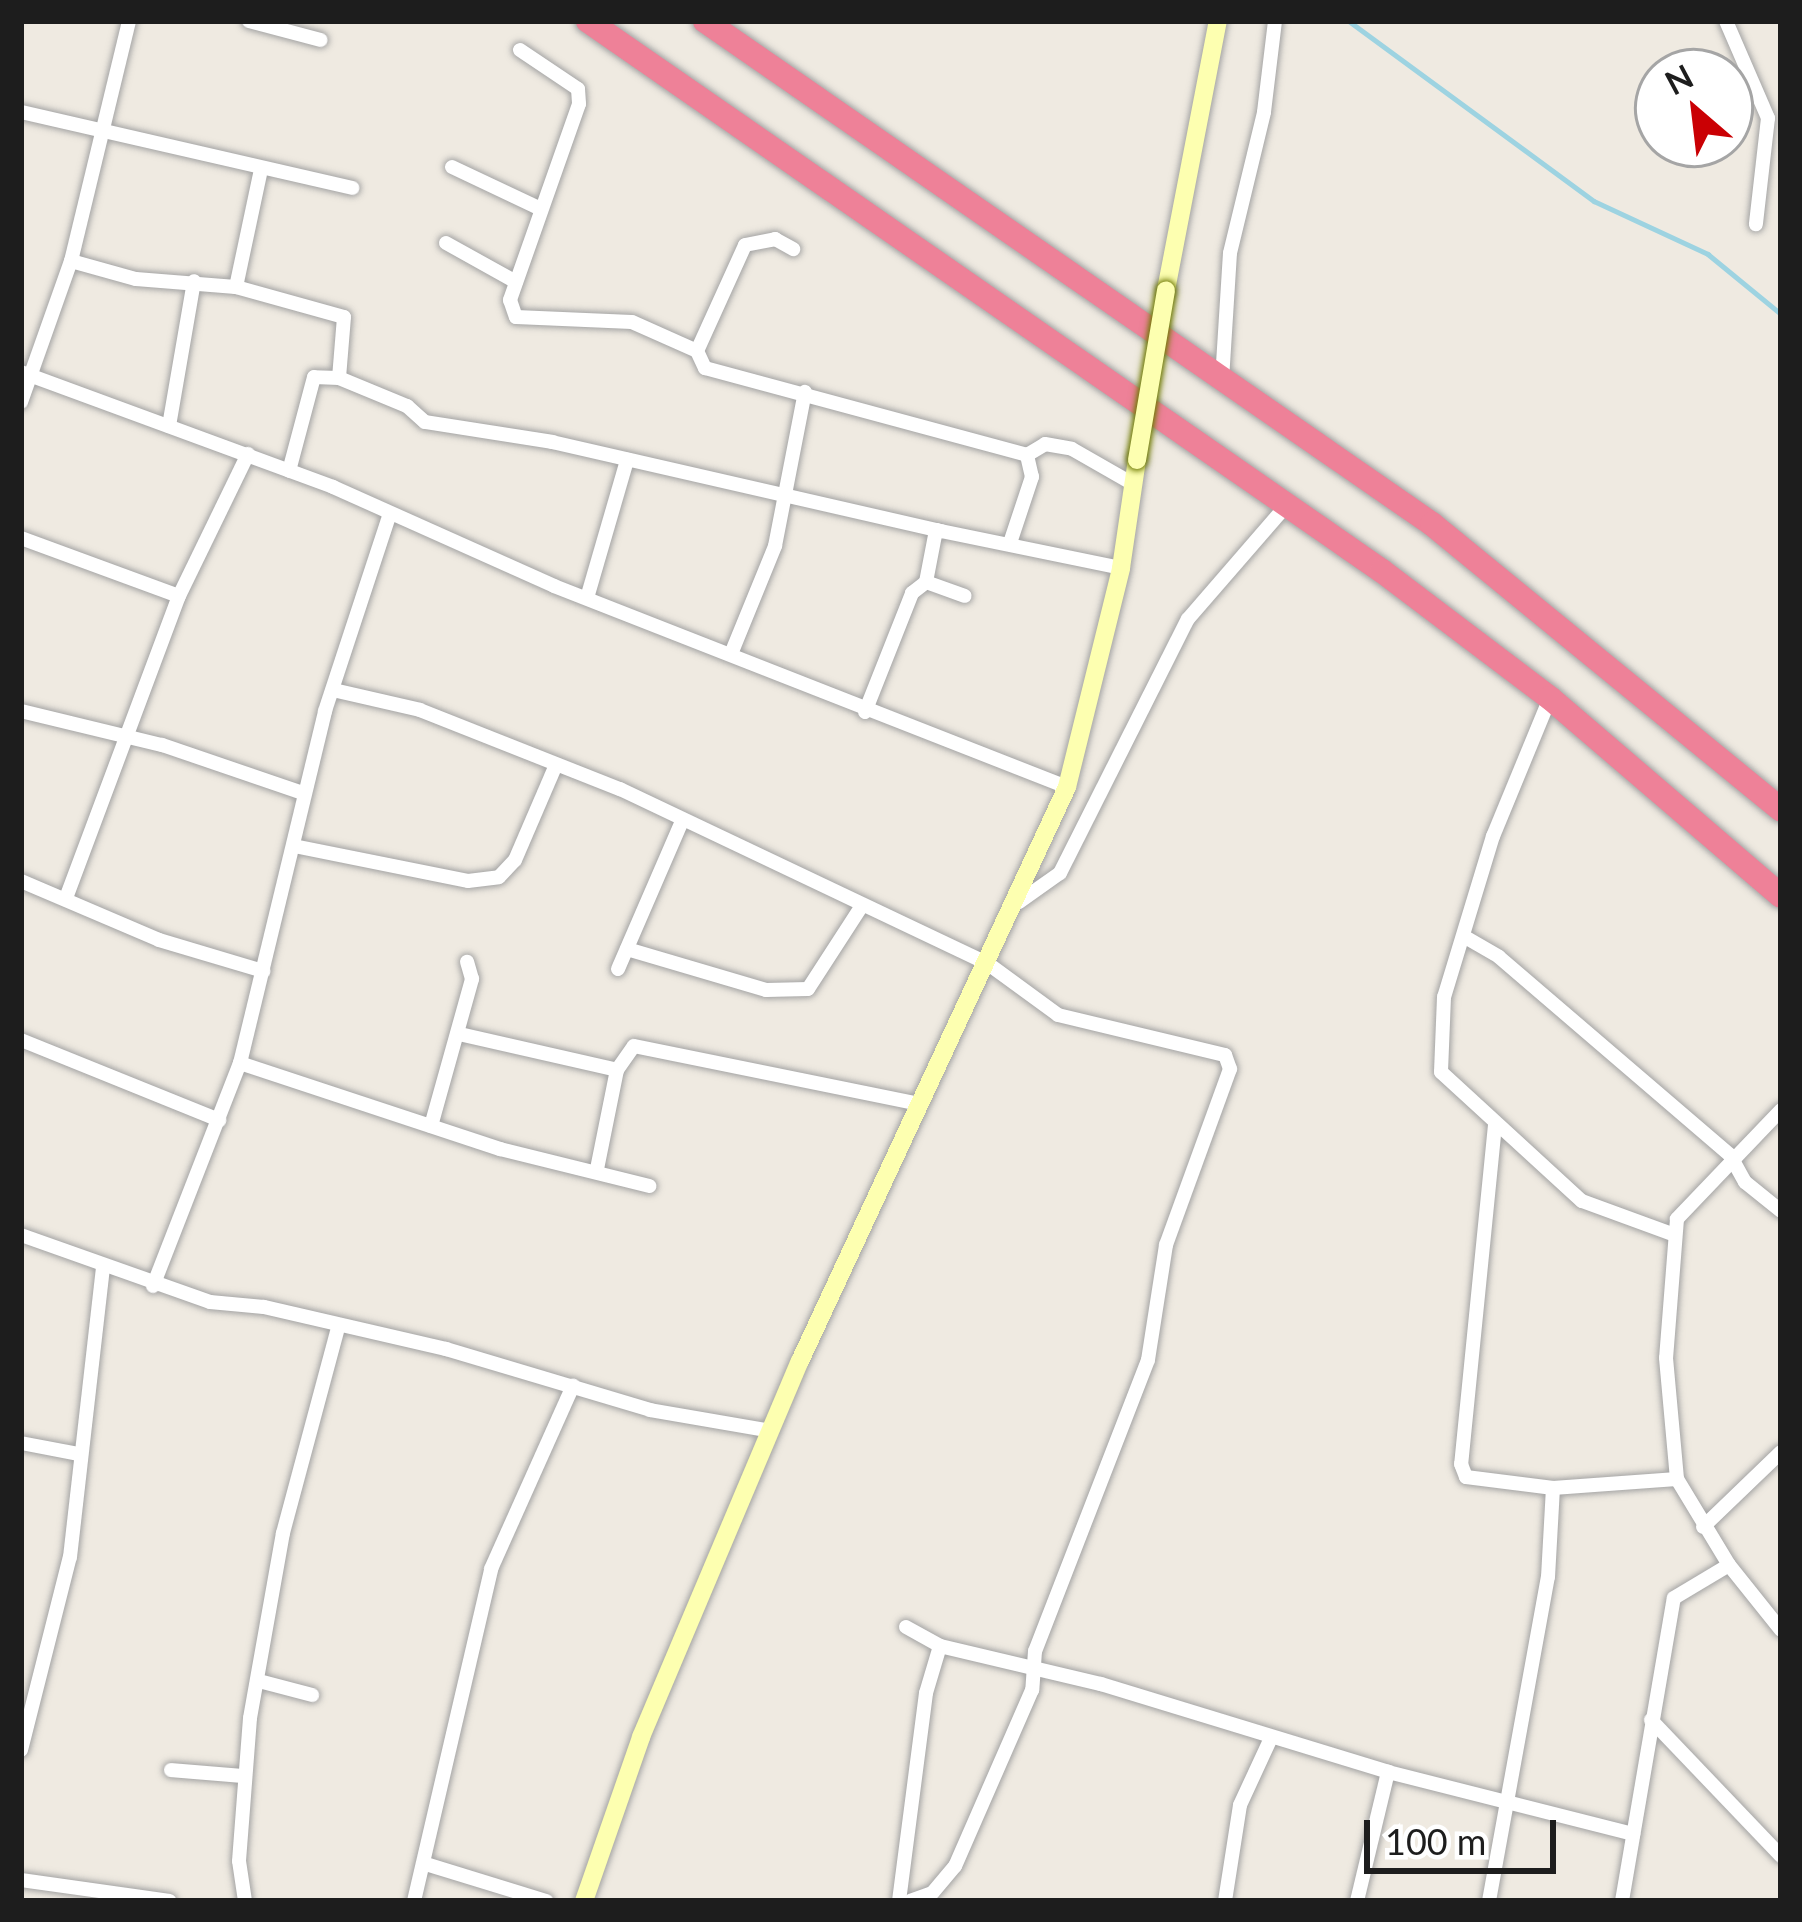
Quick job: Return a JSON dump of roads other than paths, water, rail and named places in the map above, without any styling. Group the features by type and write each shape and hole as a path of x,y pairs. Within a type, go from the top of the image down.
{"highway":[{"path":"588,21 1286,506 1550,698 1781,896"},
{"path":"704,21 1432,524 1781,810"}],"main road":[{"path":"584,1901 641,1737 771,1431 1067,788 1121,568 1166,290 1218,21"}],"street":[{"path":"21,402 27,374 71,261 129,21"},
{"path":"250,21 321,40"},
{"path":"1222,380 1228,266 1264,112 1275,21"},
{"path":"1726,21 1775,118 1756,224"},
{"path":"520,50 578,89 516,282 510,310 517,317 632,322 697,352 705,368 1027,454 1045,444 1072,448 1133,484"},
{"path":"21,112 352,188"},
{"path":"452,167 541,209"},
{"path":"236,286 261,169"},
{"path":"697,352 745,245 775,239 793,249"},
{"path":"446,243 516,282"},
{"path":"71,261 136,279 236,286 344,316 339,379"},
{"path":"169,426 194,281"},
{"path":"27,374 248,454 865,712 1067,788"},
{"path":"289,471 314,377 339,379 407,406 425,422 627,460 1121,568"},
{"path":"730,654 775,546 805,392"},
{"path":"66,898 179,596 248,454"},
{"path":"1010,543 1032,478 1027,454"},
{"path":"587,598 627,460"},
{"path":"1018,902 1060,873 1188,619 1286,506"},
{"path":"153,1286 241,1063 303,793 389,516"},
{"path":"865,712 912,593 926,582 942,531"},
{"path":"21,538 179,596"},
{"path":"926,582 965,596"},
{"path":"333,690 460,724 682,820 861,908 987,963 1058,1015 1211,1047 1230,1069 1166,1245 1148,1360 1035,1651 1038,1673 955,1866 932,1893 910,1901"},
{"path":"1550,698 1493,836 1444,997 1442,1072 1582,1202 1672,1234"},
{"path":"21,711 303,793"},
{"path":"294,846 468,881 499,877 515,860 555,767"},
{"path":"618,969 682,820"},
{"path":"21,881 196,953 262,971"},
{"path":"627,949 766,990 808,989 861,908"},
{"path":"1465,937 1499,957 1730,1155 1745,1182 1781,1211"},
{"path":"431,1126 472,979 467,962"},
{"path":"459,1034 616,1070"},
{"path":"21,1040 219,1120"},
{"path":"598,1168 616,1070 634,1046 918,1104"},
{"path":"241,1063 431,1126 598,1168 649,1186"},
{"path":"1781,1110 1730,1155 1672,1234 1666,1358 1677,1479 1729,1565 1781,1630"},
{"path":"1495,1124 1461,1464 1473,1481 1552,1488 1677,1479"},
{"path":"21,1235 153,1286 573,1386 650,1410 771,1431"},
{"path":"21,1750 38,1665 70,1557 103,1268"},
{"path":"245,1901 242,1776 283,1533 338,1328"},
{"path":"414,1901 491,1569 573,1386"},
{"path":"21,1443 79,1454"},
{"path":"1703,1527 1781,1452"},
{"path":"1489,1901 1548,1577 1552,1488"},
{"path":"1622,1901 1674,1598 1729,1565"},
{"path":"906,1627 940,1646 1038,1673 1101,1684 1388,1772 1633,1834"},
{"path":"899,1901 926,1693 940,1646"},
{"path":"21,1661 38,1665"},
{"path":"260,1681 312,1695"},
{"path":"1651,1720 1671,1732 1781,1856"},
{"path":"1225,1901 1240,1804 1271,1738"},
{"path":"171,1770 242,1776"},
{"path":"1357,1901 1388,1772"},
{"path":"426,1864 546,1901"},
{"path":"21,1880 170,1901"}],"waterway":[{"path":"1349,21 1594,201 1708,254 1781,314"}]}
